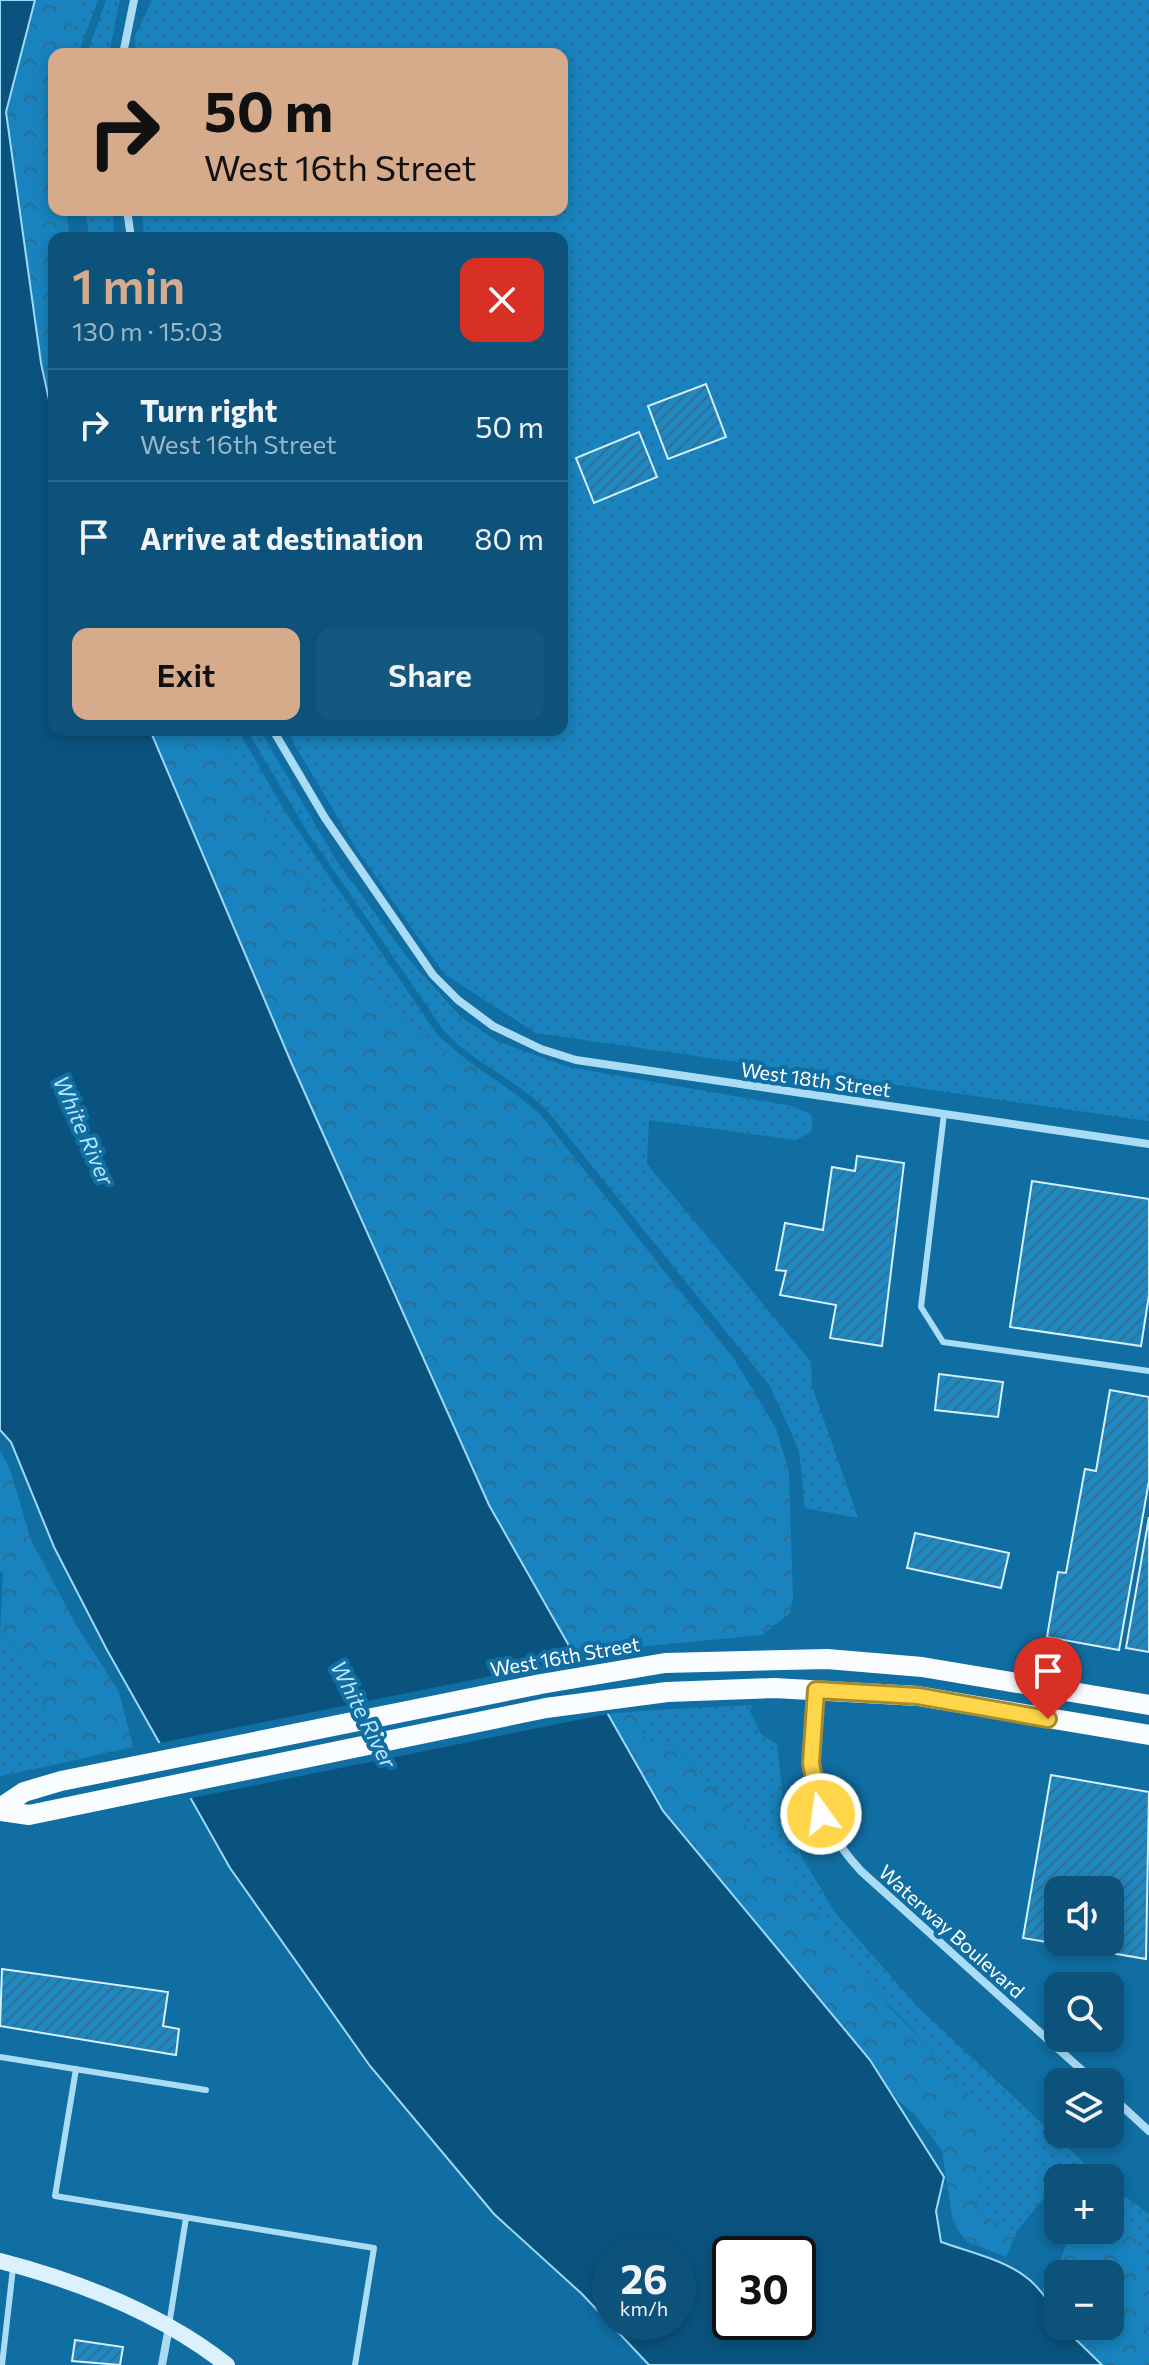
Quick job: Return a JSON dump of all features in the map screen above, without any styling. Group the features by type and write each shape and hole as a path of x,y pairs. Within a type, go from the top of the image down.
{"main road":[{"name":"West 16th Street","path":"0,1810 24,1792 61,1781 541,1684 665,1663 775,1658 891,1664 1149,1705"},
{"name":"West 16th Street","path":"0,1810 29,1815 546,1708 667,1692 761,1688 918,1696 1149,1735"},
{"path":"7,2263 66,2280 169,2325 227,2365"}],"street":[{"path":"124,48 134,0"},
{"name":"West 18th Street","path":"277,736 325,818 417,954 445,988 487,1021 525,1042 576,1060 1149,1144"},
{"name":"Waterway Boulevard","path":"816,1690 812,1780 821,1814 838,1845 861,1871 1079,2068"},
{"path":"1124,2108 1149,2131"},
{"path":"162,2365 169,2325"}],"lane":[{"path":"944,1114 921,1307 943,1342 1149,1371"},
{"path":"0,2057 206,2090"},
{"path":"76,2069 55,2196 374,2248 355,2365"},
{"path":"169,2325 186,2218"},
{"path":"2,2365 7,2263"}],"green space":[{"path":"35,0 82,0 70,33 69,48 48,48 48,216 67,216 69,232 48,232 48,395 41,363 6,112"},
{"path":"82,0 98,0 80,48 69,48 70,33"},
{"path":"106,0 120,0 110,48 89,48"},
{"path":"152,0 1149,0 1149,1121 536,1033 444,974 357,850 290,736 568,736 568,232 144,232 142,216 568,216 568,48 136,48 135,36"},
{"path":"87,216 113,216 114,232 88,232"},
{"path":"153,736 217,736 271,829 390,1007 440,1048 504,1086 540,1114 734,1359 776,1428 789,1472 793,1597 790,1613 762,1635 607,1650 577,1659 489,1505 291,1062"},
{"path":"217,736 241,736 284,810 437,1034 462,1055 514,1093 540,1114 504,1086 440,1048 390,1007 271,829"},
{"path":"251,736 264,736 336,860 410,961 461,1017 497,1041 568,1067 792,1106 812,1115 812,1131 796,1140 649,1120 647,1164 811,1362 812,1386 858,1518 805,1508 799,1450 770,1386 546,1109 466,1051 442,1028 307,831"},
{"path":"0,1451 10,1469 31,1540 75,1623 119,1692 133,1747 48,1766 48,1729 40,1694 24,1662 0,1633 3,1573 0,1572"},
{"path":"0,1633 33,1677 45,1711 49,1747 48,1766 0,1776"},
{"path":"752,1705 750,1711 761,1734 777,1744 783,1798 802,1857 836,1914 918,2007 1044,2125 1044,2148 1068,2148 1085,2164 1044,2164 1044,2198 1017,2231 995,2223 982,2213 976,2203 977,2191 997,2133 912,2029 848,1963 793,1879 677,1746 645,1739 642,1728 653,1710"},
{"path":"653,1710 642,1728 645,1739 677,1746 793,1879 848,1963 940,2060 998,2133 981,2178 976,2203 982,2213 995,2223 1017,2231 1006,2257 966,2241 953,2223 942,2150 915,2115 891,2094 870,2060 663,1811 608,1714"},
{"path":"1124,2195 1149,2214 1149,2281 1124,2214"},
{"path":"1124,2210 1141,2248 1149,2281 1149,2365 1102,2365 1076,2340 1124,2340 1124,2260 1060,2260 1066,2244 1124,2244"}],"water":[{"name":"White River","path":"0,0 35,0 6,112 48,395 48,736 153,736 291,1062 489,1505 663,1811 870,2060 944,2177 936,2211 941,2242 997,2261 1028,2278 1044,2296 1044,2340 1076,2340 1102,2365 649,2365 625,2340 696,2340 696,2236 592,2236 592,2305 494,2214 370,2066 230,1868 107,1650 54,1547 11,1442 0,1430"}],"pier":[{"path":"581,1658 612,1713 187,1799 155,1744"}],"building":[{"path":"706,384 726,437 668,459 648,406"},
{"path":"639,432 657,477 594,503 576,458"},
{"path":"857,1156 904,1163 882,1346 830,1338 836,1305 780,1295 786,1271 776,1270 785,1223 823,1230 832,1167 855,1171"},
{"path":"1032,1181 1149,1199 1149,1295 1141,1346 1010,1327"},
{"path":"939,1374 1003,1382 998,1417 935,1410"},
{"path":"1110,1390 1149,1397 1149,1481 1119,1650 1047,1637 1058,1572 1066,1573 1085,1469 1096,1471"},
{"path":"1149,1517 1149,1652 1126,1648"},
{"path":"915,1533 1009,1553 1001,1588 907,1568"},
{"path":"1051,1775 1149,1792 1146,1959 1124,1955 1124,1876 1044,1876 1044,1942 1023,1938"},
{"path":"2,1969 168,1992 163,2026 179,2029 176,2055 0,2026"},
{"path":"75,2340 123,2347 120,2365 72,2361"}],"route":[{"path":"821,1814 811,1763 816,1690 918,1696 1048,1719"}]}
